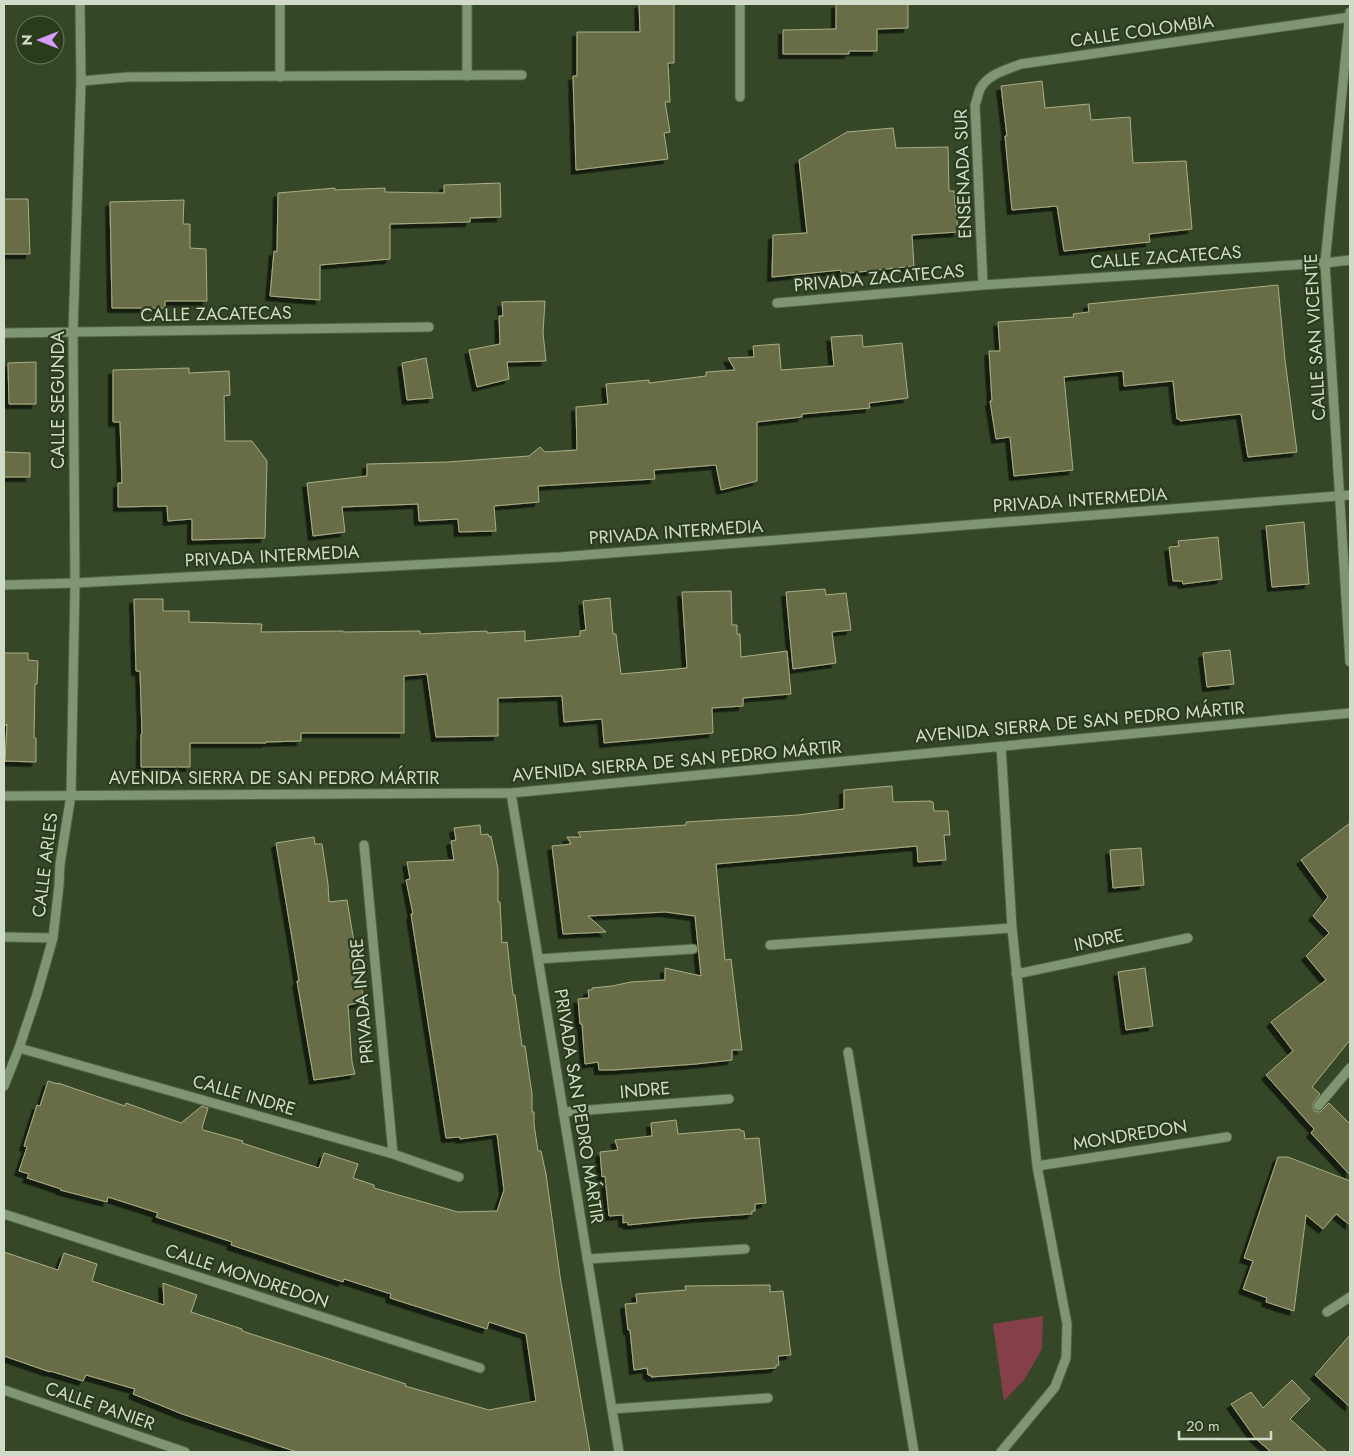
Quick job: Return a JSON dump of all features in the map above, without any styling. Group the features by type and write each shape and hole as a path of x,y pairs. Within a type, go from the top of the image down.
{"street":[{"name":"CALLE SEGUNDA","path":"71,795 75,583 73,333 81,81 80,4"},
{"path":"280,4 280,77"},
{"path":"467,4 467,76"},
{"path":"740,4 740,98"},
{"name":"CALLE COLOMBIA","path":"1000,72 1020,64 1350,15"},
{"name":"CALLE SAN VICENTE","path":"1350,15 1325,263 1350,662"},
{"name":"ENSENADA SUR","path":"983,285 975,105 980,89 990,78 1000,72"},
{"path":"81,81 128,77 522,75"},
{"name":"CALLE ZACATECAS","path":"983,285 1350,260"},
{"name":"PRIVADA ZACATECAS","path":"777,303 983,285"},
{"name":"CALLE ZACATECAS","path":"4,333 429,327"},
{"name":"PRIVADA INTERMEDIA","path":"4,585 75,583 560,557 1350,495"},
{"name":"AVENIDA SIERRA DE SAN PEDRO MÁRTIR","path":"4,796 511,793 1350,714"},
{"path":"1000,746 1016,974 1038,1166 1067,1324 1066,1358 1055,1387 1001,1452"},
{"name":"PRIVADA SAN PEDRO MÁRTIR","path":"511,793 619,1452"},
{"name":"CALLE ARLES","path":"4,1086 37,994 53,938 60,864 71,795"},
{"name":"PRIVADA INDRE","path":"364,845 393,1154"},
{"path":"770,945 1012,928"},
{"name":"CALLE ARLES","path":"4,937 53,938"},
{"name":"INDRE","path":"1016,974 1188,938"},
{"path":"538,959 693,949"},
{"name":"CALLE INDRE","path":"19,1048 393,1154 459,1177"},
{"path":"848,1052 914,1452"},
{"path":"1318,1106 1350,1068"},
{"name":"INDRE","path":"563,1112 728,1099"},
{"name":"MONDREDON","path":"1038,1166 1227,1137"},
{"name":"CALLE MONDREDON","path":"4,1214 480,1368"},
{"path":"587,1259 746,1249"},
{"path":"1327,1312 1350,1297"},
{"name":"CALLE PANIER","path":"4,1390 185,1452"},
{"path":"612,1409 768,1398"}],"shaded area":[{"path":"1043,1316 1042,1349 1024,1380 1004,1401 993,1324"}],"building":[{"path":"639,4 674,4 674,63 668,63 670,102 665,102 670,132 664,133 668,159 576,170 573,76 577,76 577,32 640,32"},
{"path":"836,4 908,4 908,28 877,29 877,51 849,51 849,54 783,54 783,30 836,29"},
{"path":"1042,81 1045,108 1089,104 1091,120 1130,117 1133,163 1186,161 1192,229 1149,234 1150,242 1064,251 1057,206 1012,210 1005,136 1007,136 1001,86"},
{"path":"893,128 896,148 948,147 949,191 954,191 958,232 912,235 914,266 841,274 841,270 772,277 773,235 807,233 799,160 847,132"},
{"path":"500,183 501,217 470,218 470,222 390,224 390,259 320,265 320,300 270,296 274,251 277,252 278,193 335,188 335,190 385,188 385,192 444,193 444,185"},
{"path":"4,199 28,199 30,254 4,254"},
{"path":"184,200 183,224 190,224 190,248 206,249 207,301 165,301 165,308 112,308 110,202"},
{"path":"1278,285 1285,360 1297,452 1248,457 1241,414 1180,421 1180,419 1177,419 1173,381 1124,386 1123,371 1064,377 1073,470 1014,476 1010,437 996,439 990,401 992,401 989,351 1000,351 998,322 1074,317 1073,314 1089,312 1088,304"},
{"path":"545,301 543,333 546,361 507,362 509,379 477,387 469,350 500,344 499,316 503,316 502,302"},
{"path":"862,335 863,347 902,343 908,398 869,403 870,408 802,414 802,417 757,422 757,481 721,490 716,465 654,470 655,479 538,486 539,502 494,506 496,531 459,532 458,519 419,521 418,504 342,507 345,532 313,536 307,483 367,476 367,464 448,462 529,456 540,447 545,452 577,450 576,407 608,404 606,384 649,380 649,383 706,376 706,372 735,370 728,358 754,357 753,346 779,344 781,370 834,366 831,337"},
{"path":"426,358 433,398 407,400 402,363"},
{"path":"36,362 36,404 9,404 8,363"},
{"path":"189,368 189,373 229,371 230,395 224,396 225,441 252,441 267,461 265,538 192,540 192,519 168,521 167,506 118,507 118,483 122,483 120,422 113,422 113,370"},
{"path":"4,452 30,453 30,477 4,477"},
{"path":"1304,522 1309,584 1272,587 1266,526"},
{"path":"1218,537 1222,579 1183,584 1182,581 1173,581 1169,547 1179,546 1178,541"},
{"path":"825,589 826,595 846,593 851,630 832,632 836,663 793,669 786,592"},
{"path":"731,591 732,625 737,625 737,634 740,634 741,657 787,651 791,694 743,698 743,706 712,708 713,733 604,743 602,719 564,722 562,696 498,698 498,736 436,737 427,674 404,676 404,733 301,733 301,741 190,743 190,767 141,767 140,671 136,671 134,599 163,599 163,611 189,611 189,622 262,624 261,632 420,631 420,634 525,631 525,641 580,636 580,631 586,630 583,601 610,598 613,634 616,634 621,674 687,668 682,592"},
{"path":"1230,650 1234,684 1207,687 1203,653"},
{"path":"4,653 28,653 28,660 38,661 37,684 35,684 34,738 36,738 36,762 5,761 7,724 4,727"},
{"path":"892,786 893,802 931,801 933,802 934,811 948,811 950,835 944,835 946,860 918,862 917,846 716,864 725,960 731,959 742,1050 732,1050 732,1060 613,1070 599,1070 598,1062 585,1064 578,999 589,998 588,990 592,990 592,988 631,982 665,980 665,968 701,976 695,916 665,912 588,916 606,932 563,934 552,846 571,844 567,837 581,837 578,832 686,825 686,822 798,815 844,809 844,790"},
{"path":"1350,823 1350,1040 1312,1087 1320,1094 1312,1105 1314,1111 1320,1112 1329,1103 1350,1124 1350,1175 1311,1133 1314,1129 1266,1075 1293,1051 1271,1022 1326,980 1306,956 1329,933 1313,916 1328,897 1301,860"},
{"path":"480,825 481,835 488,834 489,837 491,836 498,869 498,902 500,902 502,943 507,942 513,995 515,995 522,1046 525,1046 538,1151 541,1151 546,1174 560,1276 590,1452 297,1452 182,1414 133,1394 135,1389 86,1375 83,1381 4,1356 4,1252 58,1270 64,1253 97,1264 92,1281 164,1305 163,1283 197,1295 191,1312 242,1329 242,1331 406,1384 405,1386 489,1410 536,1401 526,1334 489,1322 487,1329 390,1298 391,1294 344,1279 343,1282 231,1245 232,1242 156,1217 158,1213 108,1197 107,1202 60,1190 27,1178 29,1174 19,1171 27,1147 24,1146 37,1105 40,1106 48,1081 125,1106 126,1103 181,1123 202,1106 208,1108 203,1130 243,1141 242,1143 319,1168 324,1153 358,1164 353,1178 374,1185 374,1188 458,1212 497,1211 504,1190 497,1134 460,1139 460,1137 446,1138 411,914 413,914 406,880 410,879 407,862 454,860 451,841 456,840 454,828"},
{"path":"314,837 315,844 322,844 329,902 347,900 364,1002 348,1005 352,1062 355,1074 314,1080 276,843"},
{"path":"1141,848 1144,885 1113,888 1110,850"},
{"path":"1145,968 1153,1026 1126,1030 1118,972"},
{"path":"676,1120 678,1134 740,1129 744,1131 745,1139 759,1138 766,1203 755,1204 755,1211 752,1211 752,1214 628,1225 627,1222 623,1223 623,1215 609,1216 605,1176 602,1177 600,1152 618,1150 615,1140 652,1136 651,1123"},
{"path":"1278,1157 1288,1157 1350,1181 1350,1225 1336,1214 1323,1229 1306,1215 1294,1311 1266,1302 1267,1298 1243,1289 1253,1261 1244,1258"},
{"path":"770,1285 770,1292 783,1291 791,1355 778,1356 779,1365 776,1368 651,1377 651,1375 648,1375 647,1368 634,1370 625,1304 637,1303 636,1294 686,1290 685,1286"},
{"path":"1350,1335 1350,1407 1315,1375"},
{"path":"1292,1380 1310,1399 1290,1419 1327,1452 1271,1452 1255,1438 1231,1404 1251,1392 1263,1408"}]}
